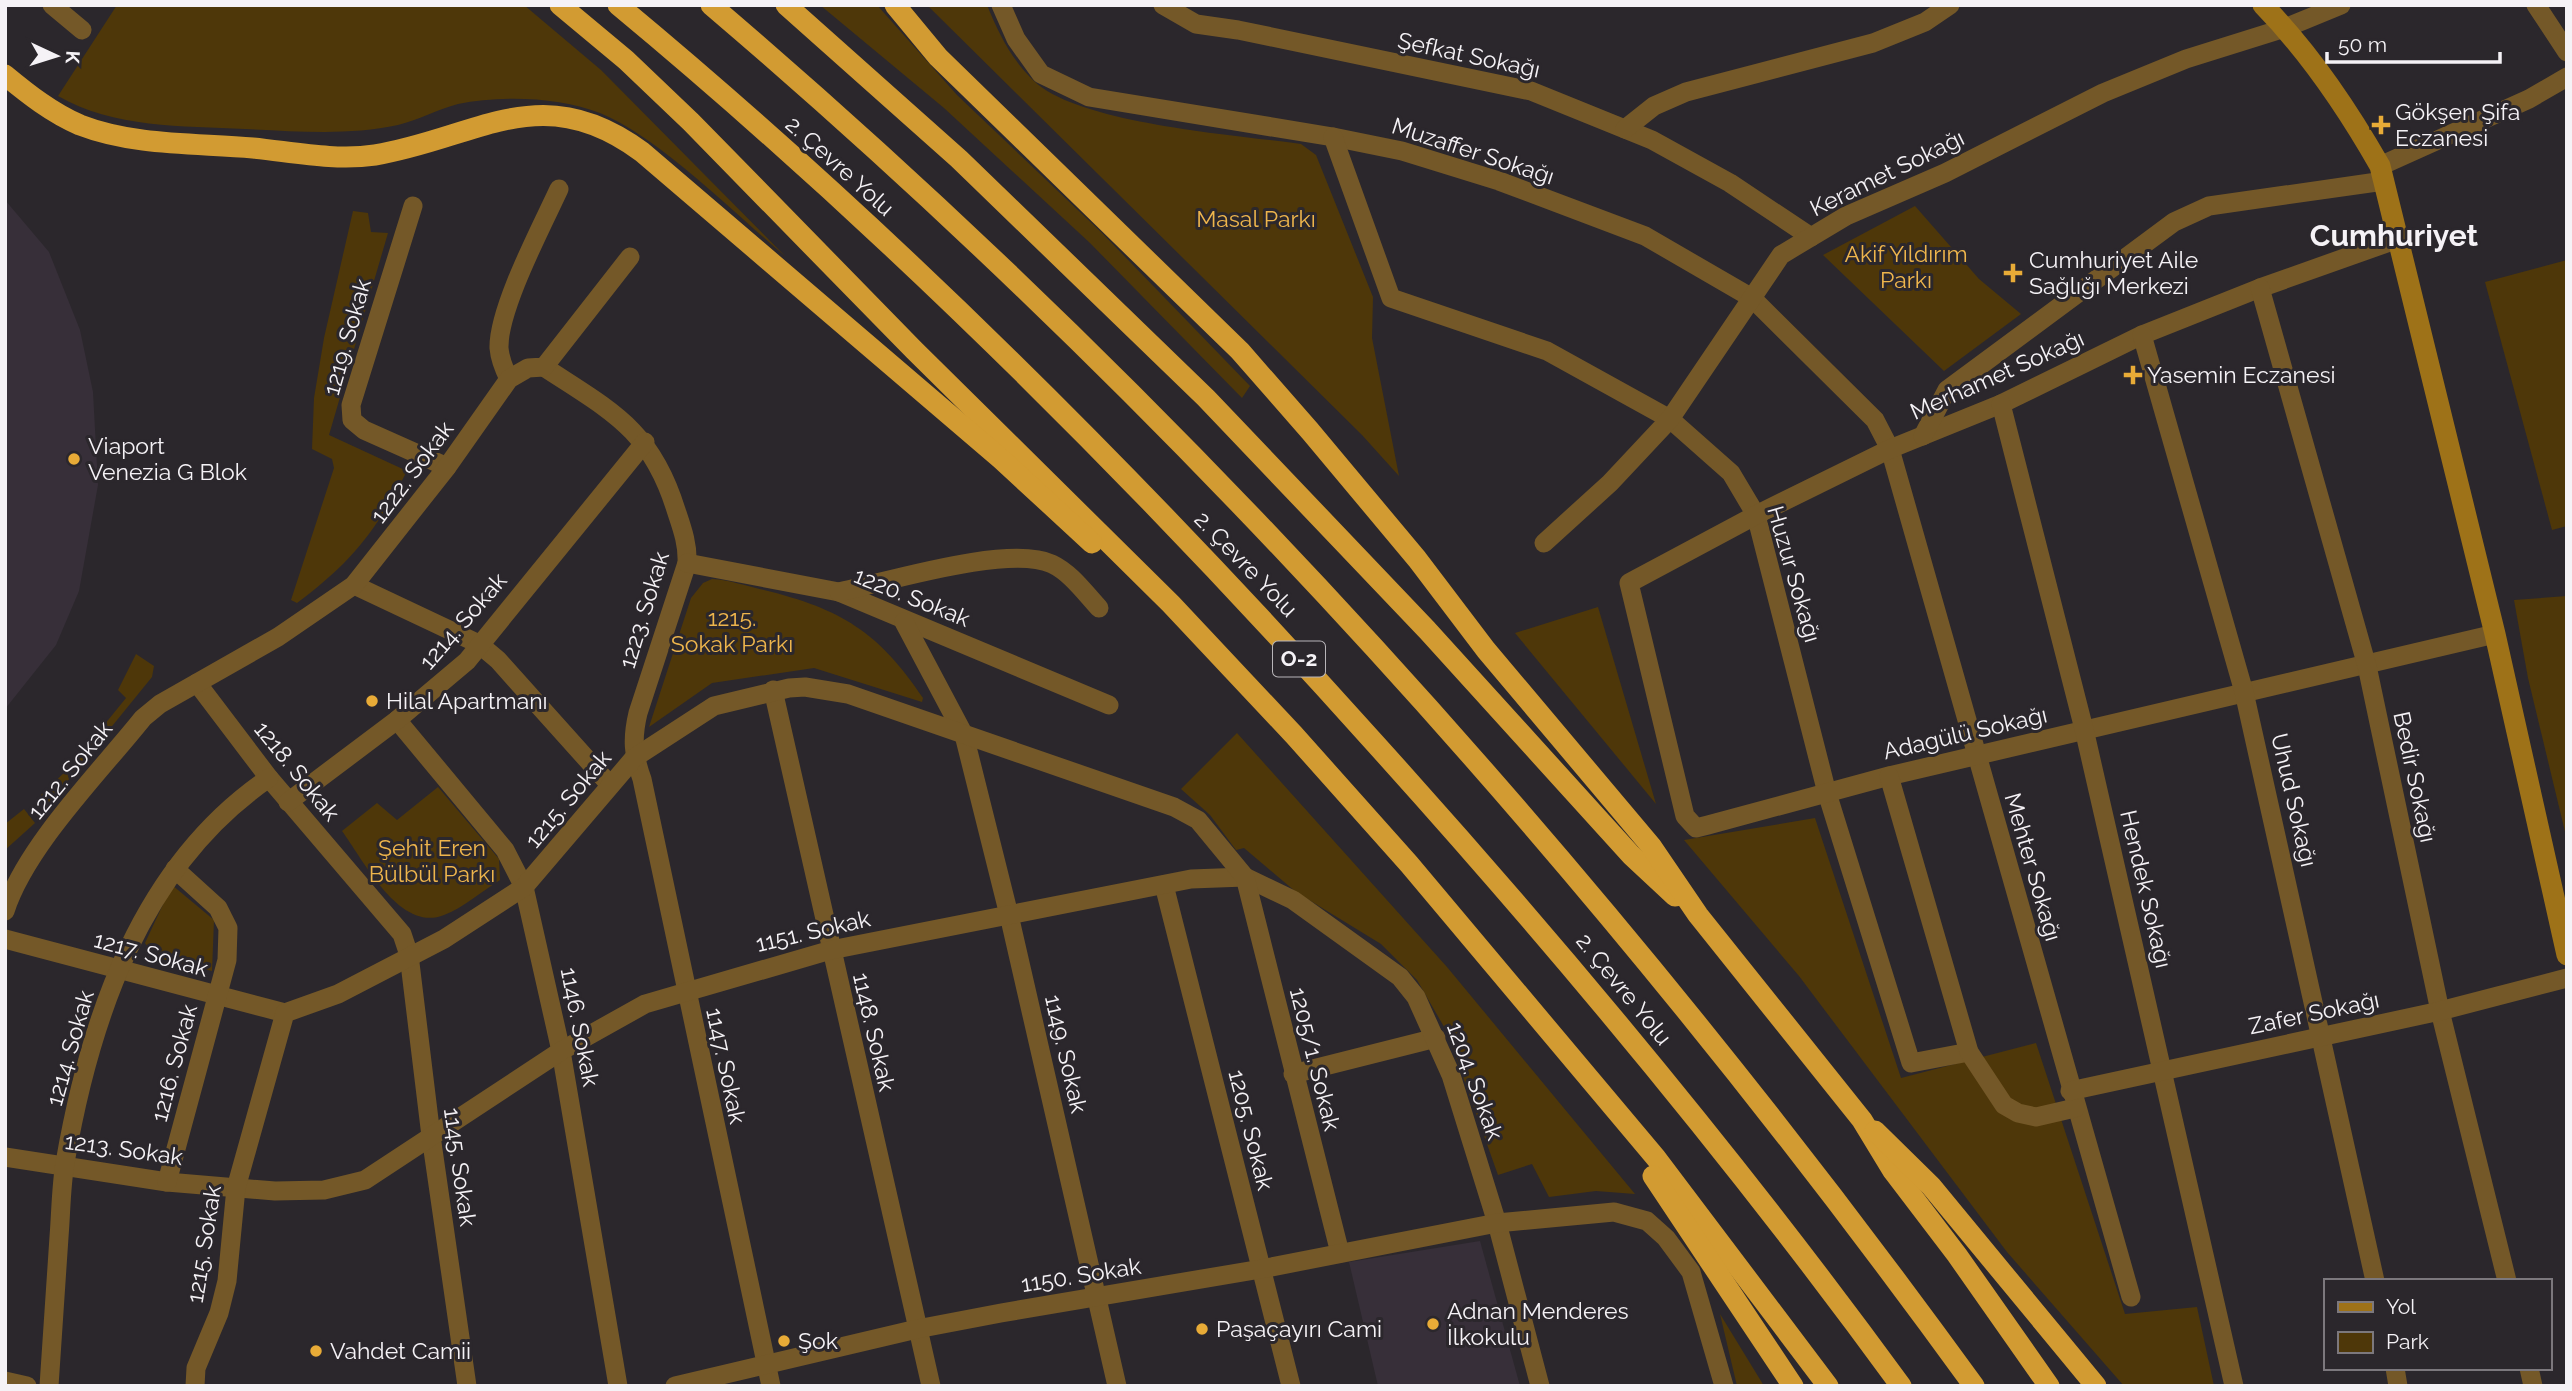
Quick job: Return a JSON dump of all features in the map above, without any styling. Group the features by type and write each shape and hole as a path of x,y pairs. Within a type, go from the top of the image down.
{"highway":[{"path":"560,5 626,60 691,122 914,350 1171,604 1409,864 1600,1091 1828,1386"},
{"name":"2. Çevre Yolu","path":"618,5 808,170 969,320 1120,469 1284,642 1560,951 1735,1167 1902,1386"},
{"name":"2. Çevre Yolu","path":"711,5 832,110 1089,353 1195,459 1403,678 1516,805 1682,1003 1789,1138 1974,1386"},
{"path":"786,5 959,159 1206,398 1427,629 1631,855 1698,915"},
{"path":"895,5 938,57 1240,351 1417,559 1486,650 1606,789 1651,846 1698,915 1861,1120 1892,1171 1957,1255 2049,1386"},
{"path":"5,75 59,115 115,136 316,155 376,155 506,118 542,115 597,125 642,152 990,450 1115,564 1171,604"},
{"path":"1600,1091 1660,1188 1793,1386"},
{"path":"1861,1120 1895,1147 1931,1186 2096,1386"},
{"path":"1808,1358 1834,1386"}],"main road":[{"path":"2263,5 2285,27 2346,106 2382,174 2495,634 2567,955"}],"street":[{"path":"52,5 82,30"},
{"name":"Muzaffer Sokağı","path":"1001,5 1016,39 1041,74 1089,97 1333,136 1402,151 1499,181 1645,236 1752,298 1875,420 1890,449"},
{"name":"Şefkat Sokağı","path":"1163,5 1196,24 1531,91 1652,140 1730,183 1811,237"},
{"path":"1625,129 1654,106 1686,92 1873,43 1924,22 1950,5"},
{"name":"Keramet Sokağı","path":"1544,543 1610,483 1670,419 1781,255 1846,216 1945,173 2103,93 2186,59 2285,27 2341,5"},
{"path":"2536,5 2567,52"},
{"path":"1923,436 1947,390 2174,222 2209,206 2382,174 2567,77"},
{"name":"Huzur Sokağı","path":"1333,136 1391,298 1547,351 1670,419 1731,473 1756,515 1827,793 1911,1063 1969,1052"},
{"path":"559,189 514,288 499,345 502,364 509,379 528,368 544,368 630,257"},
{"name":"1219. Sokak","path":"413,206 351,405 352,420 363,430 447,467"},
{"name":"Merhamet Sokağı","path":"1629,583 1756,515 1890,449 2001,404 2142,335 2260,288 2398,239"},
{"name":"Bedir Sokağı","path":"2260,288 2367,666 2440,1011 2507,1279"},
{"name":"Uhud Sokağı","path":"2142,335 2244,692 2375,1279"},
{"name":"1223. Sokak","path":"544,368 622,419 645,442 670,493 688,548 687,563 632,734 634,758"},
{"name":"1222. Sokak","path":"197,683 278,637 354,585 447,467 509,379"},
{"name":"Hendek Sokağı","path":"2001,404 2084,729 2234,1386"},
{"name":"1214. Sokak","path":"288,802 448,679 645,442"},
{"name":"Mehter Sokağı","path":"1890,449 2131,1297"},
{"path":"839,593 996,558 1036,560 1051,563 1068,574 1099,608"},
{"name":"1220. Sokak","path":"687,563 839,593 1109,705"},
{"name":"Adagülü Sokağı","path":"1629,583 1685,816 1696,828 1889,776 2495,634"},
{"path":"354,585 479,644 498,660 610,785"},
{"name":"1149. Sokak","path":"904,622 964,735 1009,915 1117,1386"},
{"name":"1218. Sokak","path":"197,683 268,779 402,934 409,956"},
{"name":"1212. Sokak","path":"7,899 30,860 143,718 160,704 197,683"},
{"name":"1215. Sokak","path":"195,1386 196,1368 219,1313 227,1281 236,1188 285,1013 338,994 444,939 524,887 634,758 714,706 773,690 805,687 848,694 1174,807 1198,820 1245,877"},
{"name":"1148. Sokak","path":"773,690 930,1386"},
{"name":"1146. Sokak","path":"397,720 505,850 524,887 561,1051 618,1386"},
{"name":"1147. Sokak","path":"634,758 642,779 771,1386"},
{"name":"Zafer Sokağı","path":"1889,776 1969,1052 2004,1105 2018,1113 2036,1118 2073,1100 2162,1070 2322,1038 2567,978"},
{"name":"1214. Sokak","path":"48,1386 64,1165 77,1105 119,970 148,907 175,869 211,823 268,779"},
{"name":"1216. Sokak","path":"166,1182 227,960 228,928 218,908 175,869"},
{"name":"1151. Sokak","path":"431,1136 561,1051 645,1004 685,991 831,950 1191,879 1245,877"},
{"name":"1204. Sokak","path":"1245,877 1293,900 1400,977 1416,996 1436,1038 1497,1223 1540,1386"},
{"name":"1205/1. Sokak","path":"1245,877 1340,1254"},
{"name":"1205. Sokak","path":"1164,885 1291,1386"},
{"name":"1217. Sokak","path":"5,939 285,1013"},
{"name":"1145. Sokak","path":"409,956 431,1136 467,1386"},
{"path":"1293,1074 1436,1038"},
{"name":"1213. Sokak","path":"5,1157 166,1182 275,1191 324,1190 365,1180 431,1136"},
{"name":"1150. Sokak","path":"676,1386 917,1329 1261,1269 1497,1223 1614,1212 1647,1220 1666,1238 1691,1272 1724,1386"},
{"path":"5,1381 27,1386"}],"shaded area":[{"name":"Viaport Venezia G Blok","path":"5,200 49,252 80,330 93,392 98,485 79,591 56,645 5,709"},
{"name":"Adnan Menderes İlkokulu","path":"1480,1241 1520,1386 1378,1386 1349,1262"}],"green space":[{"path":"117,5 524,5 601,70 785,256 696,178 647,140 600,113 567,104 530,99 475,101 451,106 398,125 360,131 322,132 197,127 125,120 79,106 58,96"},
{"path":"820,5 877,5 957,95 1102,233 1250,386 1242,398 1090,243 944,108"},
{"name":"Masal Parkı","path":"927,5 987,5 1006,46 1026,73 1056,96 1086,108 1160,125 1301,144 1316,155 1373,297 1372,338 1399,476 1362,435"},
{"name":"Akif Yıldırım Parkı","path":"1915,206 1979,279 2021,314 1944,371 1823,255"},
{"path":"353,211 368,213 371,232 388,233 329,435 407,471 361,544 333,574 297,603 291,600 334,468 332,459 312,449 314,398 324,338"},
{"path":"2567,260 2567,526 2552,530 2485,282"},
{"name":"1215. Sokak Parkı","path":"712,579 791,597 837,615 856,626 874,640 907,675 923,698 922,702 814,668 712,683 649,727 691,598 703,583"},
{"path":"2567,596 2567,840 2528,678 2514,600"},
{"path":"1598,607 1656,804 1515,633"},
{"path":"136,654 154,666 152,677 48,805 41,795 70,767 126,698 118,690"},
{"path":"1237,733 1447,967 1635,1194 1596,1191 1549,1197 1532,1164 1498,1175 1447,1032 1417,980 1381,944 1296,892 1244,848 1236,850 1210,815 1181,789"},
{"name":"Şehit Eren Bülbül Parkı","path":"438,787 499,859 500,880 451,912 428,918 413,914 385,891 342,831 377,803 397,820"},
{"path":"24,809 35,823 5,850 5,824"},
{"path":"1815,818 1901,1078 2036,1043 2125,1314 2197,1307 2214,1386 2124,1386 2007,1252 1799,976 1684,840"},
{"path":"172,885 214,920 212,971 154,957 145,943"},
{"path":"1720,1314 1764,1386 1737,1386"}],"place":[{"name":"Gökşen Şifa Eczanesi","path":"2381,125"},
{"name":"Cumhuriyet Aile Sağlığı Merkezi","path":"2013,273"},
{"name":"Yasemin Eczanesi","path":"2133,375"},
{"name":"Viaport Venezia G Blok","path":"74,459"},
{"name":"Hilal Apartmanı","path":"372,701"},
{"name":"Adnan Menderes İlkokulu","path":"1433,1324"},
{"name":"Paşaçayırı Cami","path":"1202,1329"},
{"name":"Şok","path":"784,1341"},
{"name":"Vahdet Camii","path":"316,1351"}],"district":[{"name":"Cumhuriyet","path":"2394,236"}]}
